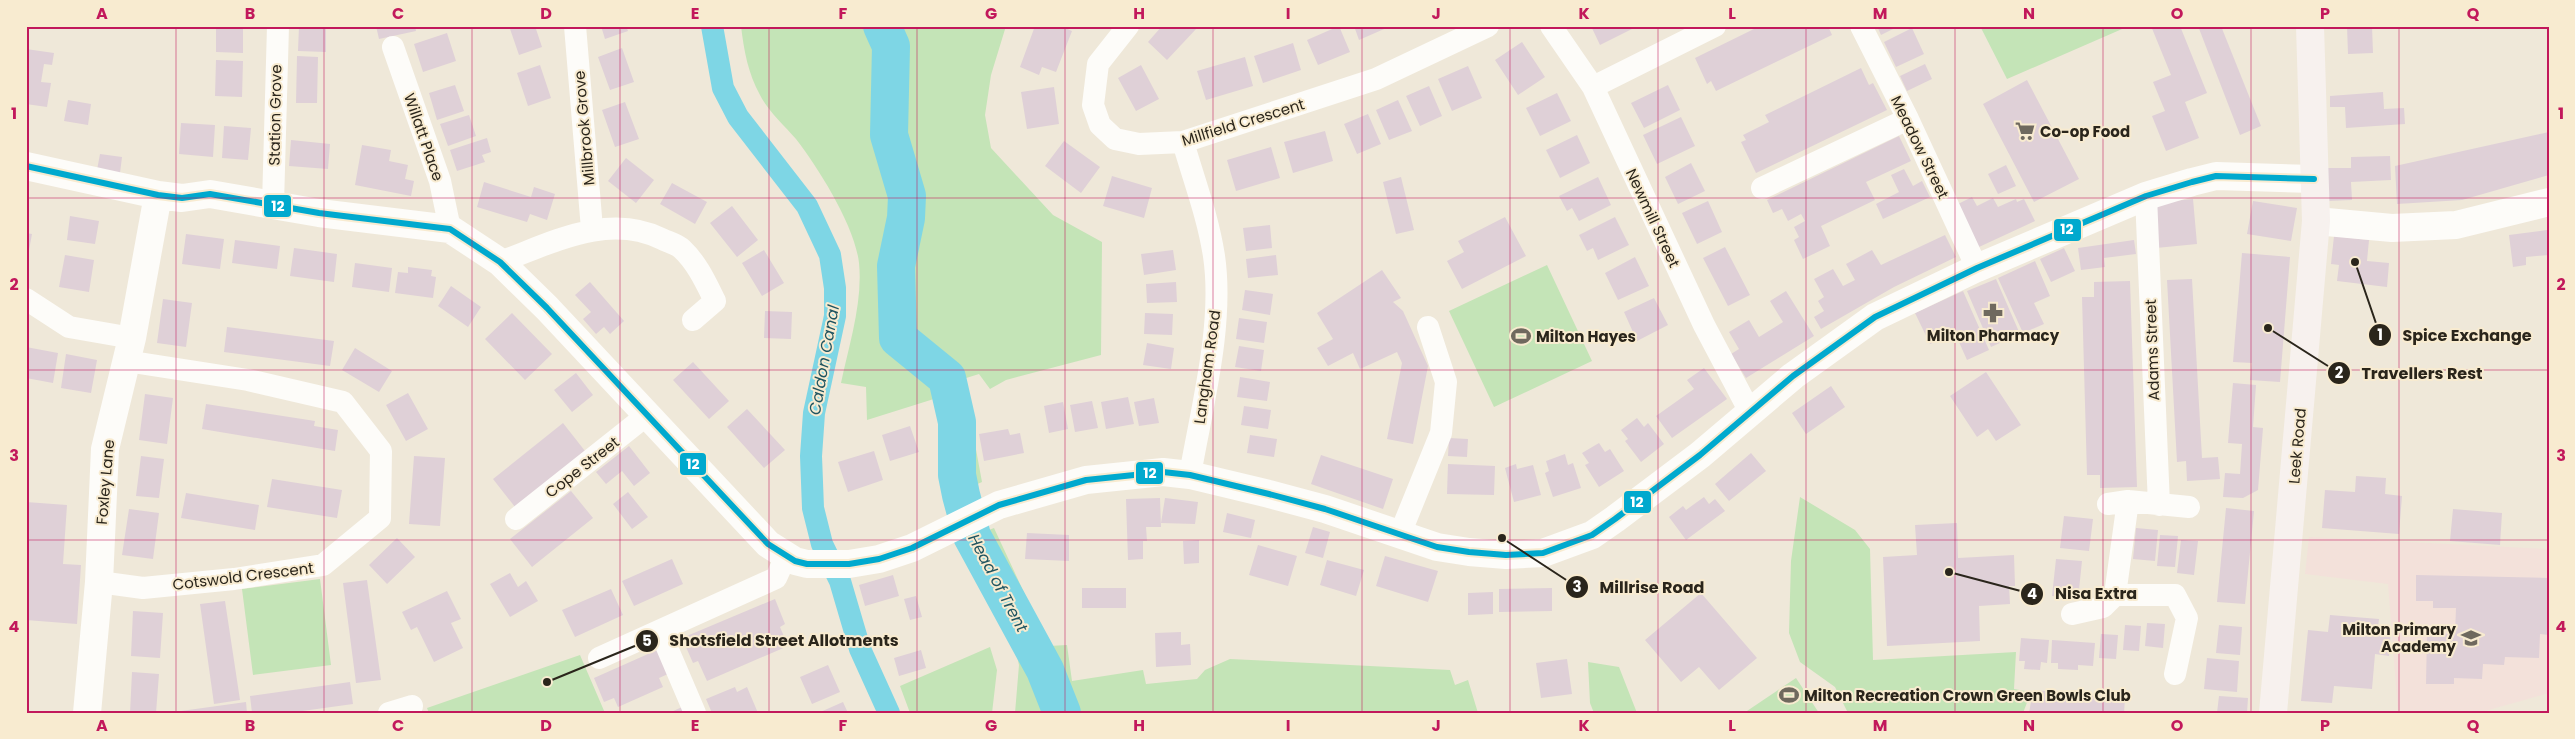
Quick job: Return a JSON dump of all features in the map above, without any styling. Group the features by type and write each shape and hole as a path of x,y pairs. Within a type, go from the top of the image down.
{"main road":[{"name":"Leek Road","path":"2273,713 2316,221 2310,26"}],"street":[{"name":"Station Grove","path":"273,204 278,26"},
{"name":"Millbrook Grove","path":"575,26 592,229"},
{"name":"Millfield Crescent","path":"1128,26 1098,64 1093,105 1100,125 1115,139 1139,144 1182,142 1376,79 1488,26"},
{"name":"Newmill Street","path":"1551,26 1593,87 1699,316 1750,412"},
{"path":"1593,87 1715,26"},
{"name":"Meadow Street","path":"1861,26 1908,119 1977,268"},
{"name":"Willatt Place","path":"393,47 440,181 450,229"},
{"path":"1762,188 1908,119"},
{"name":"Langham Road","path":"1182,142 1206,219 1214,257 1217,315 1190,474"},
{"path":"26,166 158,195 182,198 210,194 319,213 450,229 500,262 768,544 796,560 849,564 878,559 912,548 986,511 1086,480 1144,473 1190,474 1325,509 1437,547 1506,555 1543,553 1592,535 1700,455 1793,376 1875,317 1977,268 2146,196 2216,176 2314,179"},
{"name":"Foxley Lane","path":"87,713 98,582 105,449 129,350 158,195"},
{"name":"Adams Street","path":"2146,196 2159,505"},
{"path":"2316,221 2392,228 2456,225 2549,202"},
{"path":"500,262 592,229 623,227 655,235 682,248 700,272 715,301 693,320"},
{"name":"Cotswold Crescent","path":"26,299 70,327 129,350 343,402 381,451 380,518 323,565 234,579 143,588 98,582"},
{"path":"1400,534 1441,433 1446,382 1428,327"},
{"name":"Cope Street","path":"516,519 647,415"},
{"path":"2072,614 2103,607 2115,595 2118,502 2189,507"},
{"path":"599,658 776,578 796,560"},
{"path":"2115,595 2175,594 2188,618 2175,674"},
{"path":"660,630 694,713"},
{"path":"389,713 412,706"}],"shaded area":[{"name":"Milton Primary Academy","path":"2309,537 2549,549 2549,693 2478,713 2398,713 2388,584 2305,574"}],"green space":[{"path":"741,26 1006,26 991,75 985,115 991,148 1053,215 1102,242 1101,355 1006,380 990,389 979,374 963,379 982,482 951,496 937,398 867,420 866,387 841,383 859,293 859,263 856,248 851,232 835,198 815,166 796,139 763,101 747,62"},
{"path":"1980,26 2129,26 2007,79"},
{"name":"Milton Hayes","path":"1547,265 1592,361 1494,407 1449,311"},
{"path":"1800,497 1855,530 1870,549 1873,660 2016,652 2014,689 2031,692 2023,713 1848,713 1835,687 1800,662 1789,633 1791,561"},
{"path":"994,528 1049,646 1067,645 1072,681 1143,670 1146,684 1197,679 1205,670 1230,659 1450,670 1455,685 1468,680 1478,713 1015,713 1019,665 1010,628 961,541"},
{"path":"320,579 331,665 253,675 242,589"},
{"path":"990,647 997,670 992,713 910,713 900,686"},
{"path":"580,655 605,713 429,713 427,708"},
{"path":"1588,662 1619,667 1637,713 1594,713 1590,703"},
{"name":"Milton Recreation Crown Green Bowls Club","path":"1796,678 1819,713 1744,713"}],"building":[{"path":"216,26 243,26 243,53 216,52"},
{"path":"299,26 326,26 326,52 298,51"},
{"path":"376,26 415,26 416,31 379,39"},
{"path":"509,26 535,26 542,47 519,55"},
{"path":"601,26 626,26 628,31 605,39"},
{"path":"1035,26 1060,26 1072,31 1056,72 1042,67 1039,75 1020,67"},
{"path":"1162,26 1195,26 1197,28 1167,60 1148,42"},
{"path":"1339,26 1350,52 1318,65 1307,40"},
{"path":"1354,26 1391,26 1359,40"},
{"path":"1591,26 1638,26 1600,45"},
{"path":"1760,26 1828,26 1832,35 1716,91 1711,81 1707,84 1695,58"},
{"path":"1877,26 1899,26 1881,35"},
{"path":"2151,26 2180,26 2207,93 2185,102 2199,138 2166,151 2152,116 2165,111 2153,82 2171,75"},
{"path":"2198,26 2221,26 2261,126 2240,135"},
{"path":"2347,26 2372,26 2373,53 2348,54"},
{"path":"1912,28 1924,54 1896,67 1884,42"},
{"path":"447,33 456,61 423,72 414,44"},
{"path":"1522,42 1545,77 1518,95 1495,60"},
{"path":"1293,43 1301,70 1263,83 1254,56"},
{"path":"622,48 634,82 610,90 598,57"},
{"path":"26,49 54,53 52,65 44,64 41,82 51,83 47,107 26,104"},
{"path":"297,56 318,57 317,103 296,103"},
{"path":"1245,57 1253,86 1206,100 1197,71"},
{"path":"216,60 243,61 242,97 215,96"},
{"path":"1925,64 1932,79 1907,91 1900,76"},
{"path":"540,65 551,98 528,106 517,73"},
{"path":"1141,65 1159,99 1136,111 1118,78"},
{"path":"1468,66 1482,98 1452,111 1438,79"},
{"path":"1861,68 1869,85 1873,83 1887,110 1756,173 1741,142 1746,140 1743,135 1769,122 1765,115"},
{"name":"Co-op Food","path":"2027,80 2079,179 2034,202 1983,104"},
{"path":"455,85 464,111 437,120 429,93"},
{"path":"1668,85 1680,110 1644,128 1631,103"},
{"path":"1429,86 1442,116 1420,126 1406,96"},
{"path":"1054,87 1059,124 1027,129 1021,92"},
{"path":"2383,92 2384,109 2404,108 2405,124 2346,128 2345,107 2330,107 2330,96"},
{"path":"1557,93 1571,121 1540,136 1526,108"},
{"path":"68,100 91,104 88,125 64,121"},
{"path":"1398,100 1412,131 1389,140 1376,110"},
{"path":"625,102 639,139 615,147 602,110"},
{"path":"1368,114 1381,144 1357,154 1344,124"},
{"path":"469,115 476,136 448,146 440,124"},
{"path":"1681,117 1695,146 1657,164 1643,135"},
{"path":"181,123 215,125 213,157 179,154"},
{"path":"224,126 251,128 248,160 222,158"},
{"path":"1325,131 1333,161 1293,173 1284,142"},
{"path":"2549,132 2549,175 2462,200 2397,204 2395,166"},
{"path":"1577,135 1590,163 1560,178 1546,150"},
{"path":"1899,136 1911,161 1866,182 1875,200 1821,226 1830,246 1803,259 1794,240 1799,237 1794,227 1805,221 1801,214 1788,221 1782,209 1773,213 1767,200"},
{"path":"487,138 491,152 482,155 485,162 457,171 450,150"},
{"path":"291,140 330,144 328,169 289,166"},
{"path":"1064,141 1100,167 1081,193 1045,166"},
{"path":"362,145 391,150 389,161 408,165 405,179 414,181 411,196 355,185"},
{"path":"1271,147 1280,178 1236,191 1227,160"},
{"path":"100,154 122,157 120,173 97,170"},
{"path":"2390,156 2391,180 2351,182 2352,200 2327,201 2326,168 2351,168 2351,157"},
{"path":"626,158 654,180 636,203 608,181"},
{"path":"1691,163 1705,191 1678,204 1665,177"},
{"path":"2006,165 2016,186 1998,194 1988,174"},
{"path":"1904,169 1913,186 1922,181 1930,197 1883,219 1876,204 1899,192 1891,175"},
{"path":"1112,176 1152,188 1144,218 1103,206"},
{"path":"1401,177 1414,230 1396,234 1383,182"},
{"path":"1598,177 1611,205 1579,221 1572,208 1567,211 1559,196"},
{"path":"484,182 531,197 534,187 555,194 547,220 530,214 527,222 477,207"},
{"path":"672,183 707,202 695,224 660,204"},
{"path":"1972,197 1977,206 1993,198 1998,207 2016,199 2017,202 2024,199 2035,221 1979,247 1958,204"},
{"path":"2193,199 2197,244 2156,248 2152,203"},
{"path":"1708,201 1722,232 1697,244 1682,213"},
{"path":"2253,201 2297,208 2291,241 2247,234"},
{"path":"732,206 758,240 737,257 710,223"},
{"path":"70,216 99,221 95,244 67,240"},
{"path":"1505,217 1526,256 1462,289 1447,261 1464,252 1458,241"},
{"path":"1615,217 1629,245 1598,260 1593,248 1587,251 1579,235"},
{"path":"1270,225 1272,248 1246,251 1243,228"},
{"path":"2547,230 2549,255 2526,257 2526,265 2513,267 2509,235"},
{"path":"26,233 32,234 27,261 26,261"},
{"path":"186,234 224,239 220,269 182,264"},
{"path":"1945,235 1956,257 1894,287 1821,329 1814,317 1824,311 1818,301 1824,297 1814,279 1833,269 1843,286 1855,280 1846,264 1872,250 1881,265"},
{"path":"2334,236 2369,240 2367,261 2389,263 2387,287 2337,281 2339,265 2331,264"},
{"path":"235,240 280,246 277,269 232,263"},
{"path":"2134,240 2136,254 2104,258 2105,267 2081,270 2078,248"},
{"path":"1725,247 1750,295 1728,306 1703,258"},
{"path":"294,248 337,254 334,282 290,276"},
{"path":"2064,248 2075,271 2051,282 2040,259"},
{"path":"764,250 784,283 762,296 742,263"},
{"path":"1173,250 1176,270 1144,275 1141,254"},
{"path":"2242,253 2290,257 2280,382 2250,380 2252,363 2233,362"},
{"path":"65,255 94,260 89,292 59,287"},
{"path":"1276,255 1278,275 1248,278 1246,259"},
{"path":"1635,257 1649,286 1618,300 1605,273"},
{"path":"2035,261 2050,296 2034,303 2044,324 2023,333 1998,278"},
{"path":"355,263 392,268 389,292 352,287"},
{"path":"408,267 432,270 431,276 436,277 433,298 395,293 398,272 408,273"},
{"path":"1382,270 1401,298 1393,302 1403,311 1428,366 1413,444 1387,439 1402,363 1397,352 1360,369 1353,353 1328,366 1317,348 1333,339 1317,313"},
{"name":"Milton Pharmacy","path":"1996,279 2020,334 1991,347 1967,291"},
{"path":"2192,279 2202,458 2218,457 2220,479 2187,481 2186,461 2177,462 2167,280"},
{"path":"2130,281 2137,487 2100,488 2100,475 2087,475 2082,297 2094,297 2094,282"},
{"path":"590,282 624,321 610,334 604,327 596,334 583,319 591,312 575,295"},
{"path":"1176,282 1177,302 1147,303 1146,284"},
{"path":"451,286 481,307 468,327 438,306"},
{"path":"1245,290 1273,294 1270,315 1242,310"},
{"path":"1786,291 1814,336 1746,378 1731,354 1739,349 1729,332 1749,320 1759,337 1783,322 1770,301"},
{"path":"1963,291 1989,350 1967,360 1955,333 1930,344 1915,313"},
{"path":"1654,298 1668,325 1637,341 1624,312"},
{"path":"163,299 192,303 186,347 157,343"},
{"path":"765,311 792,312 791,339 764,338"},
{"path":"512,313 552,354 525,380 485,339"},
{"path":"1145,313 1173,314 1172,335 1144,334"},
{"path":"1239,318 1267,322 1264,343 1236,339"},
{"path":"227,327 334,341 330,366 224,352"},
{"path":"1147,343 1174,348 1171,369 1143,365"},
{"path":"1239,346 1264,350 1261,371 1235,367"},
{"path":"26,347 58,353 53,383 26,378"},
{"path":"355,348 392,371 379,392 342,370"},
{"path":"66,354 97,360 91,393 61,388"},
{"path":"693,362 729,401 709,419 673,380"},
{"path":"1704,368 1727,399 1672,438 1656,416 1694,389 1687,380"},
{"path":"1986,372 2021,425 1996,441 1988,429 1977,437 1950,396"},
{"path":"576,373 593,395 572,412 554,390"},
{"path":"1240,377 1270,382 1267,401 1237,397"},
{"path":"2233,383 2256,385 2253,427 2263,428 2258,490 2243,498 2223,497 2225,473 2240,474 2242,444 2228,443"},
{"path":"1831,386 1845,407 1806,434 1792,413"},
{"path":"408,393 428,429 406,441 386,405"},
{"path":"145,394 173,398 167,444 139,440"},
{"path":"1128,397 1134,424 1106,429 1101,402"},
{"path":"1154,398 1159,423 1139,426 1134,402"},
{"path":"1092,401 1098,428 1075,432 1070,405"},
{"path":"1063,402 1068,429 1049,433 1044,406"},
{"path":"206,404 315,421 314,426 338,430 335,451 202,429"},
{"path":"1244,406 1271,410 1268,429 1241,425"},
{"path":"747,409 785,450 764,468 727,427"},
{"path":"1637,418 1644,427 1648,423 1664,444 1641,462 1625,441 1628,439 1621,430"},
{"path":"563,423 585,451 515,507 493,479"},
{"path":"910,426 919,452 890,461 882,435"},
{"path":"1008,429 1010,435 1020,433 1024,453 984,461 979,434"},
{"path":"1250,435 1277,439 1274,457 1247,453"},
{"path":"1449,438 1468,439 1467,457 1448,456"},
{"path":"1599,443 1605,452 1610,449 1624,471 1599,487 1585,465 1589,463 1582,453"},
{"path":"629,446 650,473 634,486 622,471 606,484 596,472"},
{"path":"874,451 883,480 848,492 838,462"},
{"path":"1751,453 1766,471 1729,501 1715,484"},
{"path":"1565,454 1568,465 1573,463 1581,488 1553,497 1545,473 1549,471 1546,461"},
{"path":"1321,455 1393,479 1383,509 1311,484"},
{"path":"141,456 164,459 159,498 136,496"},
{"path":"414,456 445,458 440,526 409,524"},
{"path":"1448,464 1495,466 1494,495 1447,494"},
{"path":"1516,464 1517,469 1533,465 1541,495 1514,502 1505,468"},
{"path":"2356,476 2386,478 2385,494 2402,496 2399,534 2322,528 2325,490 2355,492"},
{"path":"272,479 342,490 337,518 267,507"},
{"path":"571,491 593,518 532,567 510,539"},
{"path":"628,492 648,517 632,529 613,504"},
{"path":"186,493 259,505 255,530 181,518"},
{"path":"1704,497 1709,504 1715,499 1725,511 1686,540 1669,517 1683,506 1686,510"},
{"path":"1160,498 1161,527 1146,527 1147,541 1143,541 1143,559 1128,560 1126,499"},
{"path":"1165,498 1198,502 1195,524 1161,523"},
{"path":"26,502 67,505 63,564 81,565 77,624 26,620"},
{"path":"2226,508 2254,511 2245,604 2217,602"},
{"path":"129,509 159,513 153,559 122,555"},
{"path":"2453,509 2502,513 2500,545 2450,541"},
{"path":"1227,513 1255,520 1251,538 1223,532"},
{"path":"2064,516 2093,519 2089,551 2060,548"},
{"path":"1957,523 1958,558 2014,555 2015,586 2009,586 2010,604 1979,606 1980,641 1887,646 1883,557 1917,555 1915,525"},
{"path":"1313,527 1330,532 1323,558 1305,553"},
{"path":"2136,528 2158,530 2155,561 2133,559"},
{"path":"1027,533 1069,535 1069,561 1025,559"},
{"path":"2160,535 2178,536 2175,567 2157,566"},
{"path":"397,538 415,557 387,584 369,565"},
{"path":"1199,540 1199,563 1184,564 1183,541"},
{"path":"2181,540 2198,541 2194,575 2177,573"},
{"path":"1258,545 1297,556 1288,586 1249,575"},
{"path":"1385,556 1438,571 1428,602 1376,586"},
{"path":"672,559 683,584 634,606 622,581"},
{"path":"2056,559 2082,561 2078,599 2052,596"},
{"path":"1327,560 1364,570 1356,596 1320,585"},
{"path":"510,573 518,587 526,581 538,601 510,617 490,584"},
{"path":"893,575 899,596 865,606 859,585"},
{"path":"2416,575 2549,578 2549,635 2540,634 2539,658 2505,657 2504,665 2483,664 2482,679 2454,678 2454,684 2426,684 2427,633 2455,634 2456,608 2433,608 2433,601 2416,601"},
{"path":"367,580 381,680 356,683 343,583"},
{"path":"1082,588 1126,588 1126,608 1082,608"},
{"path":"1552,588 1552,611 1499,612 1499,589"},
{"path":"611,589 623,615 575,637 562,610"},
{"path":"447,591 461,619 451,623 463,648 434,662 417,627 411,630 402,612"},
{"path":"1493,592 1493,614 1468,615 1468,593"},
{"path":"1701,593 1757,658 1719,690 1699,667 1681,682 1645,640"},
{"path":"916,596 922,617 910,620 904,599"},
{"path":"775,599 785,624 780,627 788,646 707,681 698,661 693,663 682,638"},
{"path":"225,601 240,700 214,704 200,604"},
{"path":"133,611 163,613 160,658 131,656"},
{"path":"2330,615 2379,619 2378,627 2391,628 2389,656 2375,654 2372,689 2334,686 2332,703 2301,701 2308,630 2328,632"},
{"path":"2147,623 2165,624 2163,648 2145,646"},
{"path":"2125,625 2141,626 2139,651 2123,650"},
{"path":"2219,625 2242,627 2240,655 2216,653"},
{"path":"1181,632 1181,645 1190,644 1191,665 1156,667 1155,633"},
{"path":"2101,634 2118,635 2116,659 2099,658"},
{"path":"2021,638 2049,640 2047,663 2041,662 2040,670 2024,669 2025,661 2019,661"},
{"path":"2052,640 2095,643 2093,666 2078,665 2078,670 2058,669 2058,663 2051,663"},
{"path":"657,650 668,674 659,678 663,687 618,707 614,698 604,702 594,678"},
{"path":"921,650 926,668 899,676 894,658"},
{"path":"2207,658 2239,661 2237,692 2204,689"},
{"path":"1567,659 1572,694 1541,698 1536,663"},
{"path":"828,665 840,692 812,704 800,677"},
{"path":"132,672 159,674 156,713 130,713"},
{"path":"350,682 353,704 288,713 252,713 250,696"},
{"path":"735,687 737,692 747,687 758,713 712,713 706,699"},
{"path":"2033,690 2125,698 2124,713 2029,713"},
{"path":"2219,696 2248,698 2247,713 2217,713"},
{"path":"246,702 247,713 181,713 181,711"},
{"path":"843,702 848,713 818,713"},
{"path":"682,707 684,713 669,713"}],"waterway":[{"name":"Caldon Canal","path":"712,26 723,88 738,117 807,206 830,255 835,288 835,316 814,413 811,456 813,508 822,544 840,581 860,649 889,713"},
{"name":"Head of Trent","path":"882,26 891,46 889,135 907,196 906,218 896,266 898,338 947,378 957,422 957,475 972,536 1045,670 1062,713"}],"transit line":[{"name":"12","path":"26,166 158,195 182,198 210,194 319,213 450,229 500,262 547,308 768,544 795,561 807,564 849,564 879,559 912,548 999,505 1086,480 1163,472 1190,475 1325,509 1437,547 1506,555 1543,553 1592,535 1615,519 1700,455 1793,376 1875,317 1977,268 2146,196 2216,176 2314,179"}],"place":[{"name":"Co-op Food","path":"2025,131"},
{"name":"Spice Exchange","path":"2355,262"},
{"name":"Milton Pharmacy","path":"1993,313"},
{"name":"Travellers Rest","path":"2268,328"},
{"name":"Milton Hayes","path":"1521,336"},
{"name":"Millrise Road","path":"1502,538"},
{"name":"Nisa Extra","path":"1949,572"},
{"name":"Milton Primary Academy","path":"2471,638"},
{"name":"Shotsfield Street Allotments","path":"547,682"},
{"name":"Milton Recreation Crown Green Bowls Club","path":"1789,695"}]}
